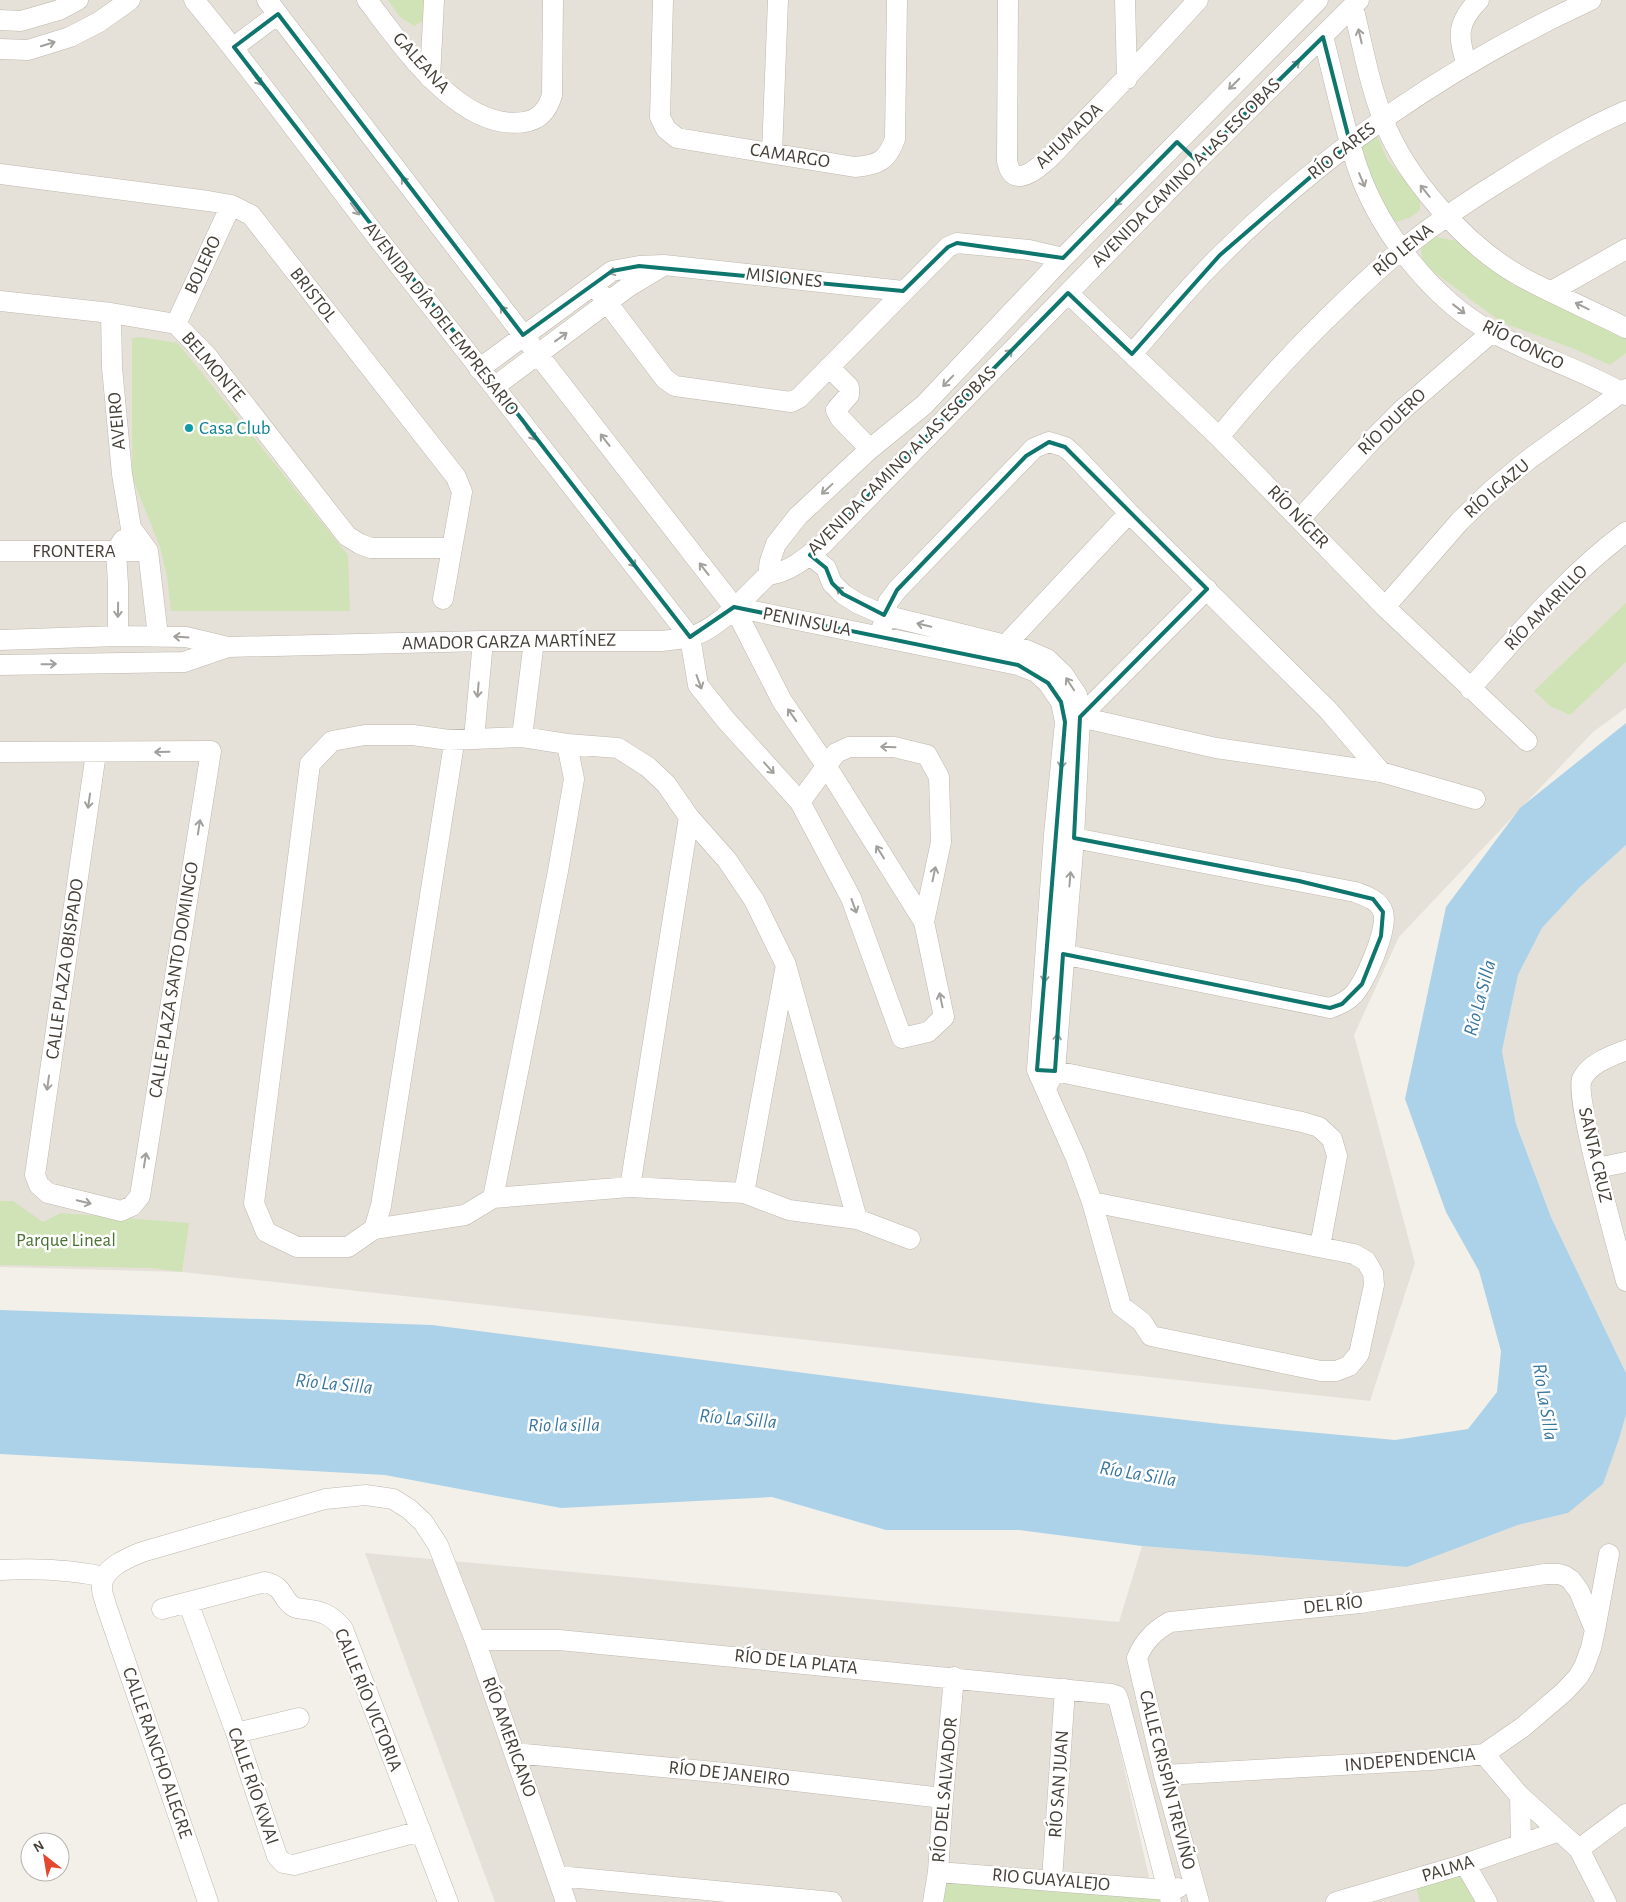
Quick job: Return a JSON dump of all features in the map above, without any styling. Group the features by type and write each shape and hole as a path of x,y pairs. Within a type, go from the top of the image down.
{"street":[{"path":"0,20 21,21 59,10 78,0"},
{"path":"0,49 28,50 70,37 99,22 130,0"},
{"name":"AVENIDA DÍA DEL EMPRESARIO","path":"194,0 234,47 479,369 690,637"},
{"name":"GALEANA","path":"367,0 430,78 454,99 496,121 510,124 527,122 542,114 549,106 552,95 553,0"},
{"path":"430,78 434,0"},
{"name":"CAMARGO","path":"663,0 660,118 666,129 678,138 854,167 869,166 882,161 890,152 895,139 897,0"},
{"path":"772,153 778,0"},
{"name":"AHUMADA","path":"1008,0 1008,161 1011,172 1015,176 1026,174 1048,158 1127,79 1198,0"},
{"path":"1125,0 1127,79"},
{"name":"AVENIDA CAMINO A LAS ESCOBAS","path":"1318,0 1063,258 924,405 870,449 798,516 785,530 776,544 770,561 768,575 782,573 810,555 837,530 1197,161 1324,37 1356,3"},
{"path":"1467,64 1460,45 1460,32 1463,20 1479,0"},
{"name":"RÍO CARES","path":"1132,354 1220,255 1258,220 1350,143 1467,64 1591,0"},
{"path":"1356,3 1367,66 1383,119 1416,179 1446,215 1496,260 1520,276 1626,328"},
{"path":"234,47 272,7 734,608 782,701 827,766 924,922 944,1017 928,1032 902,1038 851,898 800,802 725,719 698,685 690,637"},
{"name":"RÍO CONGO","path":"1324,37 1350,143 1367,191 1380,217 1402,249 1431,285 1455,306 1492,332 1624,392"},
{"name":"RÍO LENA","path":"1219,437 1259,388 1293,352 1368,279 1402,249 1446,215 1540,156 1609,118 1626,111"},
{"path":"1177,142 1197,161"},
{"name":"BRISTOL","path":"0,174 208,201 231,205 251,215 456,477 462,492 444,599"},
{"name":"BOLERO","path":"176,324 231,205"},
{"path":"594,284 665,379 675,386 791,402 799,398 948,247 957,243 1029,250 1063,258"},
{"path":"1552,291 1626,249"},
{"path":"494,387 628,287 664,265"},
{"name":"MISIONES","path":"479,369 612,271 639,266 664,265 903,291"},
{"name":"RÍO NÍGER","path":"1068,292 1219,437 1386,607 1527,742"},
{"name":"BELMONTE","path":"0,301 111,313 176,324 207,356 347,536 371,548 452,548"},
{"name":"AVEIRO","path":"111,313 116,421 131,528 148,551 158,636"},
{"name":"RÍO DUERO","path":"1300,519 1366,446 1402,410 1492,332"},
{"path":"829,367 849,387 849,395 836,410 840,418 870,449"},
{"name":"RÍO IGAZU","path":"1386,607 1460,521 1492,490 1528,460 1624,392"},
{"path":"880,636 888,602 897,590 1026,456 1041,444 1049,442 1065,447 1342,725 1381,772"},
{"path":"992,660 1129,513"},
{"path":"118,636 116,551 131,528"},
{"name":"RÍO AMARILLO","path":"1470,689 1547,602 1583,568 1626,532"},
{"name":"FRONTERA","path":"0,551 148,551"},
{"name":"PENINSULA","path":"810,555 826,568 832,583 843,594 857,603 884,615 1026,650 1047,659 1063,674 1077,694 1073,720"},
{"name":"AMADOR GARZA MARTÍNEZ","path":"0,640 158,636 186,637 228,647 483,641 661,640 690,637 708,628 734,608 768,575"},
{"path":"1092,1202 1354,1254 1366,1261 1373,1273 1374,1285 1359,1354 1349,1366 1336,1371 1321,1372 1151,1336 1142,1322 1121,1306 1092,1202 1046,1076 1073,720 1207,589"},
{"name":"PENINSULA","path":"734,608 880,636 1027,669 1036,672 1048,683 1073,720"},
{"path":"474,739 483,641"},
{"path":"522,737 534,641"},
{"name":"AMADOR GARZA MARTÍNEZ","path":"0,665 184,662 228,647"},
{"path":"1073,720 1216,748 1381,772 1476,799"},
{"path":"858,1219 786,965 748,892 727,860 689,817 666,784 648,767 618,748 567,744 522,737 449,740 413,735 357,736 332,741 310,764 254,1203 266,1232 297,1247 348,1247 374,1230 465,1216 493,1198 630,1187 744,1193 790,1210 858,1219 910,1239"},
{"path":"374,1230 381,1206 453,750 449,740"},
{"path":"493,1198 558,871 574,779 567,744"},
{"path":"800,802 836,753 849,747 894,747 926,755 939,777 941,842 924,922"},
{"name":"CALLE PLAZA SANTO DOMINGO","path":"39,1185 48,1192 121,1211 132,1206 140,1196 211,751 96,752"},
{"path":"0,752 96,752"},
{"name":"CALLE PLAZA OBISPADO","path":"39,1185 35,1175 96,752"},
{"path":"630,1187 689,817"},
{"path":"1055,953 1330,1008 1342,1004 1362,984 1381,936 1385,920 1380,905 1366,896 1355,892 1064,836"},
{"path":"744,1193 786,965"},
{"name":"SANTA CRUZ","path":"1625,1276 1597,1168 1580,1086 1588,1071 1600,1062 1626,1050"},
{"path":"1046,1076 1302,1122 1319,1127 1332,1138 1337,1156 1320,1246"},
{"path":"1597,1168 1626,1162"},
{"name":"RÍO AMERICANO","path":"105,1576 126,1558 142,1552 325,1499 366,1495 393,1499 409,1509 423,1522 438,1545 475,1640 566,1902"},
{"name":"INDEPENDENCIA","path":"1164,1775 1431,1760 1484,1754 1539,1715 1578,1677 1591,1648 1609,1554"},
{"path":"0,1570 41,1568 105,1576"},
{"name":"DEL RÍO","path":"1137,1658 1147,1639 1170,1622 1360,1603 1545,1574 1559,1574 1571,1580 1584,1603 1595,1630"},
{"name":"CALLE RANCHO ALEGRE","path":"105,1576 101,1588 106,1605 208,1902"},
{"name":"CALLE RÍO VICTORIA","path":"162,1609 265,1582 276,1585 292,1606 322,1611 334,1618 343,1629 448,1902"},
{"name":"CALLE RÍO KWAI","path":"188,1602 236,1733 277,1856 283,1863 294,1865 420,1832"},
{"name":"RÍO DE LA PLATA","path":"475,1640 559,1640 954,1677 1117,1696"},
{"name":"CALLE CRISPÍN TREVIÑO","path":"1137,1658 1164,1775 1196,1894"},
{"name":"RÍO DEL SALVADOR","path":"933,1902 938,1872 942,1798 954,1677"},
{"name":"RÍO SAN JUAN","path":"1052,1880 1065,1689"},
{"name":"CALLE CRISPÍN TREVIÑO","path":"1117,1696 1169,1896"},
{"path":"236,1733 299,1718"},
{"name":"RÍO DE JANEIRO","path":"514,1753 725,1773 942,1798"},
{"path":"1484,1754 1520,1796 1579,1849 1606,1902"},
{"path":"1520,1796 1521,1844"},
{"path":"1579,1849 1626,1814"},
{"name":"PALMA","path":"1336,1902 1465,1864 1559,1831"},
{"path":"1465,1864 1487,1902"},
{"name":"RIO GUAYALEJO","path":"938,1872 1052,1880 1169,1896 1196,1894"},
{"path":"558,1876 832,1902"}],"highlighted area":[{"path":"278,14 523,335 612,271 639,266 903,291 948,247 957,243 1063,258 1177,142 1197,161 1323,37 1350,143 1220,255 1132,354 1068,293 810,555 826,568 832,583 843,594 884,615 897,590 1026,456 1049,442 1065,447 1207,589 1080,717 1074,838 1299,881 1373,899 1383,912 1381,936 1362,984 1342,1004 1330,1008 1063,954 1055,1071 1037,1070 1065,722 1061,702 1048,683 1018,665 734,607 690,637 234,47"}],"shaded area":[{"path":"0,0 1626,0 1626,708 1593,732 1399,937 1354,1035 1415,1263 1370,1401 182,1272 0,1267"},
{"path":"1626,845 1626,1373 1551,1217 1516,1124 1502,1051 1518,975 1542,928 1580,887"},
{"path":"1626,1415 1626,1902 1172,1902 1110,1706 1150,1881 1158,1902 495,1902 365,1553 1119,1622 1142,1546 1407,1567 1518,1525 1568,1513 1619,1439"}],"green space":[{"path":"388,0 424,0 423,21 414,26 400,17"},
{"path":"1375,131 1387,159 1420,199 1420,210 1411,217 1397,222 1385,215 1358,147"},
{"path":"1437,237 1457,241 1513,285 1626,338 1626,353 1610,365 1572,348 1501,322 1422,263 1421,245"},
{"path":"140,337 178,343 348,555 350,611 171,611 167,576 160,547 132,477 132,338"},
{"path":"1626,603 1626,662 1570,715 1550,706 1534,691"},
{"name":"Parque Lineal","path":"0,1201 13,1201 43,1222 61,1213 189,1223 182,1272 151,1268 0,1265"},
{"path":"1465,1864 1487,1902 1420,1902 1414,1879"},
{"path":"938,1872 1167,1890 1171,1902 933,1902"}],"water":[{"name":"Rio la silla","path":"1626,723 1626,845 1580,887 1542,928 1518,975 1502,1051 1516,1124 1551,1217 1626,1373 1626,1415 1603,1484 1568,1513 1518,1525 1407,1567 1142,1546 1019,1530 886,1530 772,1497 561,1508 385,1475 0,1454 0,1310 432,1325 1045,1404 1221,1424 1395,1440 1468,1429 1497,1392 1501,1351 1479,1271 1446,1212 1405,1099 1446,907 1520,808"}],"place":[{"name":"Casa Club","path":"189,428"}],"water label":[{"name":"Río La Silla","path":"1480,998"},
{"name":"Río La Silla","path":"334,1384"},
{"name":"Río La Silla","path":"1545,1402"},
{"name":"Río La Silla","path":"738,1419"},
{"name":"Río La Silla","path":"1138,1474"}]}
